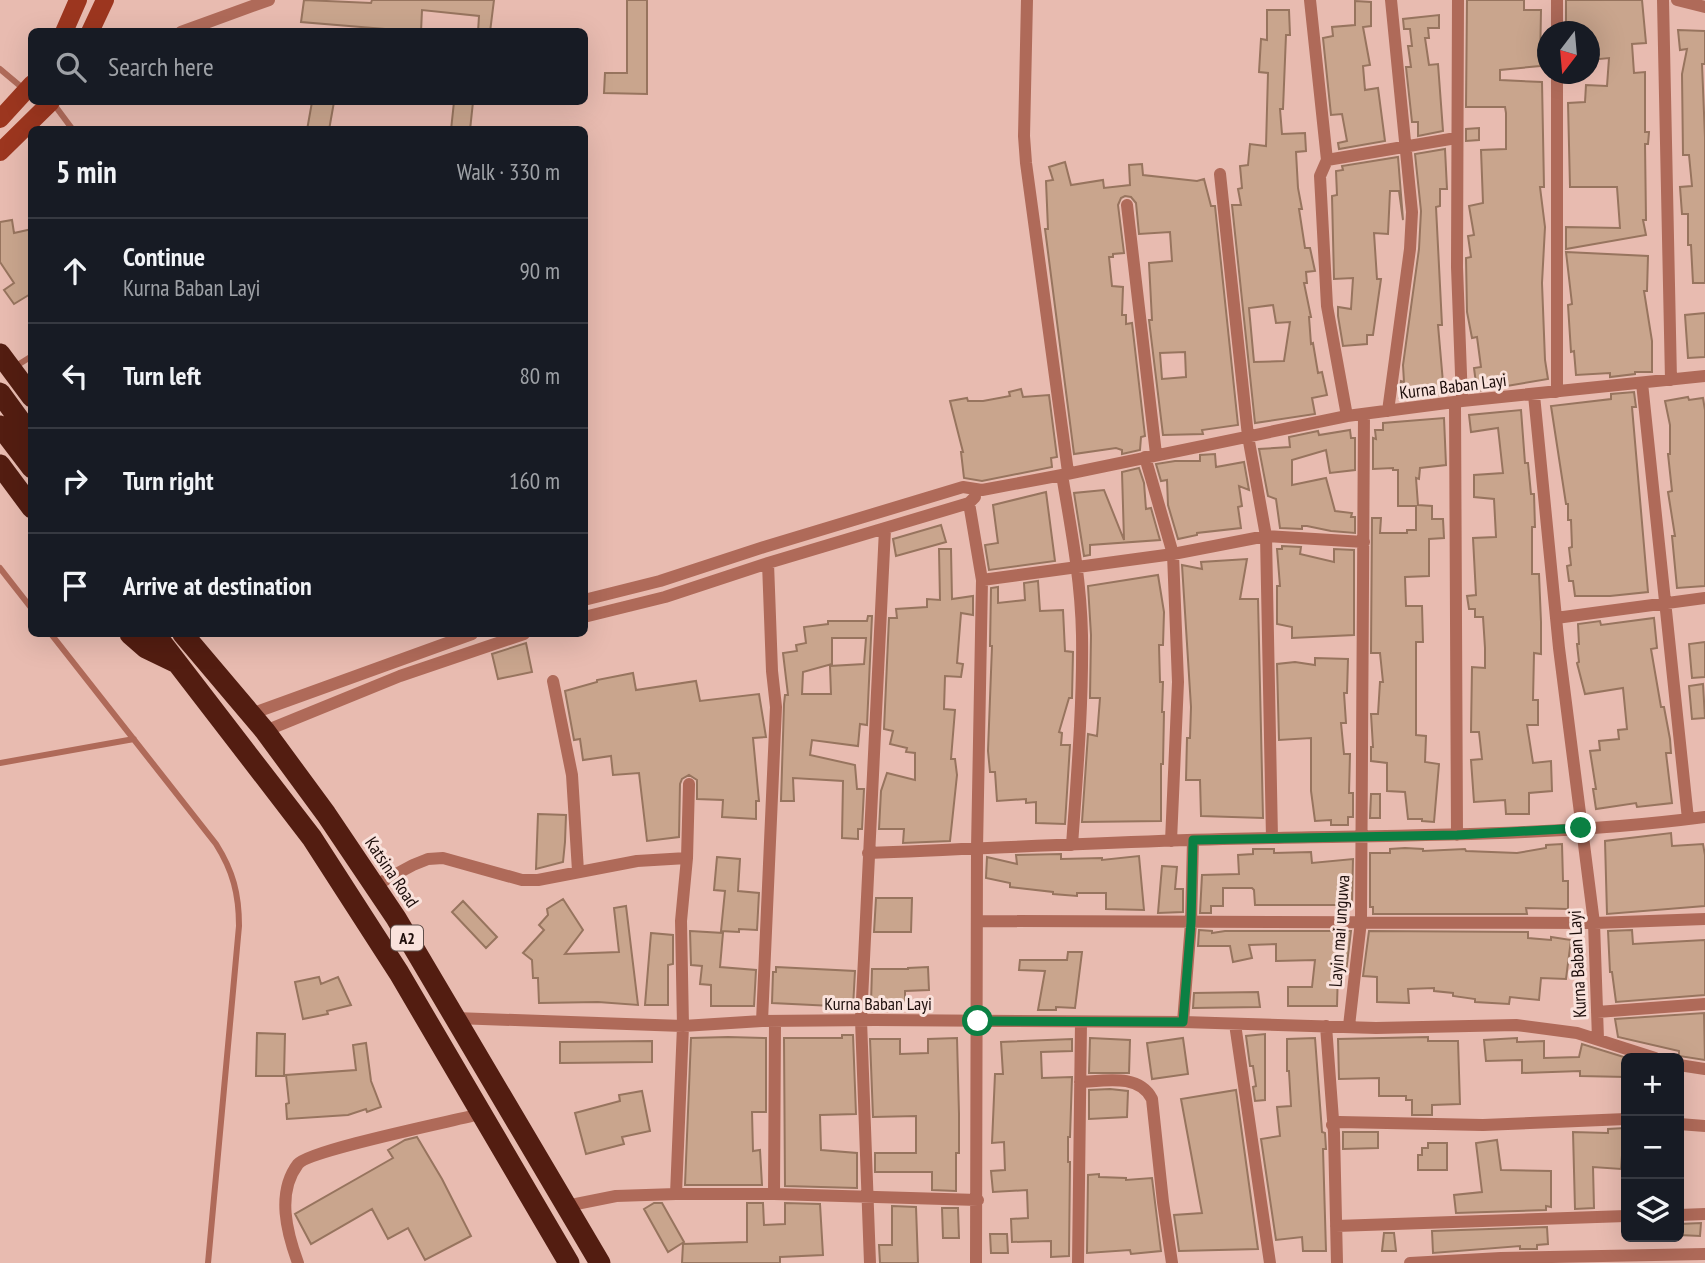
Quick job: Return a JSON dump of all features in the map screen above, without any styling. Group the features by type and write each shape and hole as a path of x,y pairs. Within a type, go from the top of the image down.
{"highway":[{"path":"6,362 28,392"},
{"path":"0,393 28,432"},
{"path":"0,426 28,463"},
{"path":"0,465 28,503"},
{"path":"133,637 146,648 180,664"},
{"name":"A2","path":"158,637 312,838 399,973 562,1261"},
{"name":"Katsina Road","path":"186,637 265,731 326,814 374,886 600,1263"},
{"path":"197,637 205,659"}],"main road":[{"path":"66,28 78,0"},
{"path":"92,28 105,0"},
{"path":"0,119 28,89"},
{"path":"0,152 48,105"}],"street":[{"path":"192,28 269,0"},
{"path":"1027,0 1024,136 1026,163 1077,567 1082,633 1081,708 1072,845"},
{"path":"1310,0 1327,160 1320,176 1327,306 1347,415"},
{"path":"1388,411 1412,233 1391,0"},
{"path":"1457,835 1458,0"},
{"path":"1557,0 1557,21"},
{"path":"1664,0 1671,380"},
{"path":"1677,0 1705,6"},
{"path":"1557,84 1557,392"},
{"path":"1327,160 1456,138"},
{"path":"1220,174 1248,436 1266,536 1272,838"},
{"path":"1127,205 1150,456 1172,554 1178,682 1171,841"},
{"path":"1534,395 1705,376"},
{"path":"1642,383 1688,819"},
{"name":"Kurna Baban Layi","path":"455,1018 683,1026 861,1020 1516,1026 1577,1033 1598,1039 1594,923 1556,618 1534,395 1347,415 982,490 963,487 660,581 588,599"},
{"name":"Layin mai unguwa","path":"1349,1026 1361,920 1364,414"},
{"path":"588,616 665,597 969,503 982,490"},
{"path":"969,503 982,580 977,849 976,1263"},
{"path":"870,1263 861,1020 885,529"},
{"path":"982,580 1172,554 1266,536 1364,542"},
{"path":"768,563 776,707 769,1021 774,1194"},
{"path":"1556,618 1705,598"},
{"path":"251,714 464,637"},
{"path":"265,731 400,676 515,637"},
{"path":"553,681 572,775 578,871"},
{"path":"676,1194 683,1026 681,921 687,859 689,784"},
{"path":"868,853 1193,840 1457,835 1705,817"},
{"path":"1183,1022 1191,923 1193,840"},
{"path":"374,886 413,865 443,858 522,880 538,880 655,859 687,859"},
{"path":"978,921 1191,923 1361,920 1594,923 1705,919"},
{"path":"1597,1012 1705,1004"},
{"path":"1078,1263 1081,1022"},
{"path":"1235,1024 1270,1263"},
{"path":"1326,1026 1337,1263"},
{"path":"1598,1039 1632,1053"},
{"path":"1684,1066 1705,1069"},
{"path":"1080,1082 1122,1080 1148,1090 1152,1099 1172,1263"},
{"path":"298,1263 286,1229 285,1198 299,1162 333,1149 480,1114"},
{"path":"1332,1125 1339,1122 1483,1125 1621,1119"},
{"path":"1684,1124 1705,1126"},
{"path":"566,1206 616,1196 676,1194 978,1200"},
{"path":"1684,1215 1705,1214"},
{"path":"1336,1226 1621,1216"},
{"path":"1410,1263 1501,1258 1705,1254"}],"lane":[{"path":"0,69 28,87"},
{"path":"53,105 70,126"},
{"path":"6,362 28,357"},
{"path":"0,568 28,604"},
{"path":"53,637 216,844 236,885 239,926 208,1263"},
{"path":"0,763 134,739"}],"building":[{"path":"304,0 371,3 372,0 494,0 490,28 478,28 479,16 422,10 421,28 373,28 301,22"},
{"path":"627,0 647,0 647,94 604,93 605,73 627,73"},
{"path":"1467,0 1524,0 1524,10 1541,10 1541,21 1537,21 1537,66 1500,70 1500,80 1542,84 1544,187 1540,187 1545,227 1542,283 1548,379 1477,391 1474,368 1481,367 1477,337 1472,338 1467,312 1466,258 1471,257 1468,236 1474,235 1469,206 1483,203 1481,150 1506,149 1506,113 1505,107 1466,107"},
{"path":"1566,0 1642,0 1646,43 1632,44 1634,73 1645,72 1645,132 1649,132 1648,144 1645,144 1646,220 1643,220 1646,235 1566,249 1566,227 1620,228 1617,187 1570,187 1568,103 1585,102 1586,85 1607,86 1609,58 1600,59 1600,21 1566,21"},
{"path":"1355,1 1371,2 1371,26 1363,27 1370,65 1363,66 1365,90 1378,88 1385,141 1339,149 1338,143 1347,141 1342,114 1331,115 1323,38 1333,36 1332,27 1355,25"},
{"path":"1267,10 1289,10 1290,35 1286,35 1283,109 1280,109 1282,134 1305,133 1306,151 1296,152 1302,209 1299,209 1305,248 1310,248 1315,271 1306,272 1307,283 1304,283 1311,317 1311,344 1313,343 1318,373 1322,372 1327,395 1312,398 1315,414 1255,423 1232,205 1241,205 1238,189 1242,188 1240,166 1248,165 1250,144 1266,146 1268,73 1259,72 1261,39 1267,40","holes":["1273,305 1276,323 1290,322 1284,361 1254,362 1249,308"]},
{"path":"1439,15 1439,28 1428,28 1429,38 1425,38 1429,65 1438,64 1443,131 1418,136 1418,122 1412,122 1406,67 1411,67 1408,46 1412,46 1410,29 1404,29 1403,19"},
{"path":"1678,30 1705,31 1705,64 1702,64 1705,283 1693,283 1691,245 1688,245 1688,214 1682,214 1680,187 1692,186 1689,155 1683,155 1682,74 1687,49 1680,50"},
{"path":"311,105 333,105 330,126 308,126"},
{"path":"454,105 473,105 470,126 451,126"},
{"path":"1479,128 1479,140 1466,141 1466,129"},
{"path":"1445,149 1447,189 1440,189 1440,206 1436,207 1442,325 1438,325 1444,394 1399,398 1401,381 1404,382 1403,365 1419,249 1421,211 1415,154"},
{"path":"1398,157 1403,220 1399,191 1390,191 1388,234 1374,233 1377,279 1381,279 1373,335 1367,335 1367,344 1343,346 1338,307 1351,309 1353,278 1334,279 1332,196 1337,195 1336,171 1343,170 1342,166"},
{"path":"1065,162 1071,185 1103,180 1104,188 1130,185 1129,165 1142,164 1143,175 1197,181 1204,179 1211,206 1215,206 1238,425 1202,430 1203,434 1163,435 1149,320 1152,320 1149,263 1172,261 1170,232 1139,234 1136,203 1131,197 1125,196 1118,205 1124,253 1109,257 1112,286 1123,287 1122,315 1126,315 1126,324 1132,323 1145,436 1141,437 1140,450 1122,454 1122,450 1116,448 1074,454 1045,229 1048,229 1046,181 1053,180 1049,167","holes":["1185,352 1186,377 1162,379 1160,353"]},
{"path":"12,220 14,233 28,230 28,295 14,304 4,290 14,283 0,262 0,222"},
{"path":"1566,252 1648,256 1647,291 1644,291 1652,341 1652,372 1610,377 1610,373 1576,375 1574,351 1571,352 1568,305 1572,304"},
{"path":"1705,313 1705,357 1688,358 1685,315"},
{"path":"1021,389 1023,397 1049,395 1057,457 1051,458 1052,467 982,481 964,478 963,452 950,401 967,398 968,401 983,401 1010,396 1009,392"},
{"path":"1634,392 1636,407 1632,407 1648,592 1575,596 1567,566 1571,565 1571,520 1568,520 1568,504 1551,406 1611,399 1611,394"},
{"path":"1688,397 1689,400 1703,398 1705,410 1705,586 1677,588 1672,536 1675,536 1668,492 1672,491 1668,454 1670,425 1665,401"},
{"path":"1521,410 1525,463 1528,463 1531,494 1534,494 1532,574 1539,574 1541,622 1541,654 1534,653 1533,700 1538,700 1538,725 1527,725 1533,763 1551,761 1552,791 1529,793 1529,814 1506,814 1505,800 1474,802 1471,760 1482,759 1479,732 1471,732 1472,667 1485,668 1485,648 1483,617 1475,617 1475,609 1469,609 1467,596 1476,595 1473,538 1496,537 1494,499 1474,497 1474,475 1503,473 1498,428 1471,432 1469,415"},
{"path":"1444,418 1446,465 1420,468 1419,479 1416,478 1418,505 1432,506 1432,519 1443,519 1444,538 1429,539 1429,576 1405,577 1406,606 1422,606 1423,642 1416,642 1416,735 1426,736 1425,762 1439,764 1434,822 1408,819 1405,792 1387,791 1387,763 1371,761 1371,714 1378,714 1380,682 1383,682 1380,653 1371,653 1372,518 1381,518 1380,533 1407,533 1407,530 1416,530 1416,506 1398,506 1398,470 1373,469 1373,438 1376,439 1375,430 1383,430 1383,423"},
{"path":"1350,430 1351,438 1355,438 1355,470 1330,473 1326,450 1292,460 1292,485 1326,478 1335,511 1352,513 1351,517 1355,517 1355,533 1307,526 1302,526 1302,529 1280,528 1276,499 1268,496 1259,449 1290,447 1289,437 1318,431 1319,435"},
{"path":"1215,454 1216,467 1244,462 1249,490 1239,486 1241,528 1197,533 1178,539 1168,505 1167,480 1161,481 1156,464 1200,461 1200,455"},
{"path":"1139,468 1144,483 1146,509 1151,508 1160,540 1090,545 1090,555 1084,556 1074,493 1104,490 1124,540 1122,472"},
{"path":"1046,492 1055,561 989,570 985,545 998,543 993,505"},
{"path":"941,525 946,542 896,556 893,539"},
{"path":"1282,546 1301,547 1300,554 1334,562 1334,549 1354,550 1354,635 1292,638 1292,627 1277,624 1277,586 1280,586 1277,549 1282,549"},
{"path":"939,549 951,549 952,599 973,596 973,615 961,613 957,663 963,664 961,677 945,676 944,709 955,710 951,759 955,759 957,775 950,841 903,843 904,829 879,829 881,791 887,773 915,780 915,753 906,752 907,748 890,744 893,731 884,729 889,618 897,618 896,609 927,607 927,599 940,600"},
{"path":"1247,559 1240,599 1258,599 1263,818 1201,816 1200,780 1186,780 1191,707 1182,565 1202,569 1201,562"},
{"path":"1158,575 1164,612 1163,645 1159,645 1164,712 1161,821 1082,822 1088,734 1097,736 1100,698 1090,698 1091,635 1088,586"},
{"path":"1038,581 1040,611 1063,610 1065,651 1073,652 1072,698 1069,698 1059,732 1062,733 1061,745 1070,745 1065,824 1036,823 1036,802 1026,803 1026,799 997,801 995,772 990,772 988,751 991,588 998,587 998,603 1025,600 1024,583"},
{"path":"868,616 872,616 867,725 860,724 858,746 812,740 810,755 855,765 857,789 864,789 862,829 858,829 858,839 842,838 843,781 793,778 794,801 781,801 784,704 785,695 788,695 783,653 797,651 796,645 806,643 804,627 828,624 828,621 867,621","holes":["832,638 866,638 864,664 830,666 831,694 802,694 803,672 832,664"]},
{"path":"1654,618 1657,648 1651,649 1661,707 1664,707 1670,739 1671,753 1666,753 1672,803 1637,807 1636,803 1596,809 1590,751 1600,750 1599,741 1619,739 1618,730 1627,729 1623,688 1585,694 1577,663 1578,624 1600,621 1601,625"},
{"path":"1705,642 1705,677 1692,678 1689,644"},
{"path":"526,643 532,672 498,679 492,654"},
{"path":"1315,658 1348,659 1347,693 1344,693 1346,723 1341,723 1344,754 1350,754 1349,793 1353,793 1353,817 1348,817 1348,825 1331,825 1331,820 1315,821 1311,791 1311,738 1279,740 1277,664 1295,662 1315,665"},
{"path":"633,673 636,690 696,681 700,701 759,694 766,737 753,738 759,801 756,801 756,819 722,817 723,800 697,799 697,780 689,775 682,779 680,784 679,837 647,841 639,773 613,775 611,756 583,760 580,739 574,740 565,691 597,680"},
{"path":"1703,684 1705,718 1692,719 1689,686"},
{"path":"1371,794 1380,794 1380,818 1370,818"},
{"path":"538,814 566,815 563,862 536,869"},
{"path":"1671,833 1672,846 1703,844 1705,906 1607,914 1605,841"},
{"path":"1562,844 1563,881 1568,881 1568,909 1526,908 1527,914 1373,914 1373,907 1370,907 1370,853 1390,853 1390,849 1405,848 1423,851 1465,849 1517,853 1546,848 1546,845"},
{"path":"1253,849 1274,849 1274,853 1311,852 1312,863 1353,859 1352,905 1255,905 1252,888 1223,888 1223,906 1211,906 1211,913 1200,913 1202,875 1239,874 1238,855 1253,854"},
{"path":"1061,854 1061,859 1102,860 1139,856 1144,910 1106,909 1106,893 1077,893 1077,896 1053,894 1010,887 1010,883 986,878 987,857 1017,864 1016,855"},
{"path":"717,857 740,859 738,891 759,893 757,930 721,931 725,891 714,890"},
{"path":"1162,866 1177,867 1175,889 1183,889 1183,912 1158,913"},
{"path":"876,898 912,898 911,932 874,932"},
{"path":"563,899 583,930 565,954 619,952 614,908 626,906 638,1005 598,1002 539,1003 538,978 533,978 532,960 523,953 544,930 539,925 548,915 547,909"},
{"path":"463,901 497,937 486,948 452,912"},
{"path":"1199,930 1212,933 1351,931 1346,972 1338,971 1337,1006 1288,1006 1288,987 1312,987 1315,960 1276,961 1276,944 1249,945 1252,958 1233,962 1230,946 1198,946"},
{"path":"1632,930 1633,944 1705,940 1705,995 1616,1002 1610,972 1608,931"},
{"path":"690,931 723,933 720,967 756,970 754,1006 711,1006 711,985 700,984 702,966 691,965"},
{"path":"1369,931 1528,932 1528,938 1571,940 1566,979 1541,978 1539,1000 1510,997 1509,1004 1475,1002 1475,999 1453,996 1453,993 1434,991 1434,988 1408,989 1409,1003 1377,1002 1377,977 1363,976"},
{"path":"651,933 673,935 673,964 668,965 668,1005 645,1005"},
{"path":"1068,952 1082,952 1075,1008 1038,1010 1045,971 1019,970 1020,960 1067,960"},
{"path":"776,967 855,971 853,1007 772,1003 773,972 776,972"},
{"path":"928,967 929,990 905,991 905,1006 871,1004 872,969"},
{"path":"319,977 321,984 338,977 351,1005 327,1011 328,1014 303,1019 295,982"},
{"path":"1258,992 1260,1007 1193,1008 1194,993"},
{"path":"1704,1013 1705,1060 1684,1057 1684,1053 1679,1051 1618,1037 1615,1019"},
{"path":"257,1033 285,1034 284,1076 256,1076"},
{"path":"1265,1034 1265,1100 1255,1101 1253,1087 1256,1086 1246,1036"},
{"path":"842,1035 853,1035 856,1114 820,1115 821,1150 857,1153 857,1188 785,1186 784,1038 842,1038"},
{"path":"1428,1037 1428,1041 1458,1041 1460,1104 1432,1105 1432,1115 1412,1115 1412,1100 1406,1100 1406,1096 1379,1096 1379,1078 1339,1079 1338,1039"},
{"path":"691,1038 766,1038 766,1112 752,1112 753,1151 760,1150 762,1185 685,1185"},
{"path":"957,1038 959,1153 956,1153 956,1191 932,1190 932,1172 875,1172 875,1153 916,1153 916,1116 873,1117 870,1039 900,1039 900,1054 928,1053 928,1039"},
{"path":"1090,1038 1130,1040 1129,1073 1089,1073"},
{"path":"1183,1038 1188,1074 1152,1079 1147,1043"},
{"path":"1315,1038 1322,1132 1325,1133 1326,1149 1323,1149 1326,1251 1303,1251 1302,1237 1276,1240 1261,1139 1280,1136 1277,1107 1291,1106 1287,1039"},
{"path":"1517,1038 1517,1042 1544,1041 1544,1058 1579,1057 1582,1044 1621,1056 1621,1077 1580,1076 1580,1071 1522,1073 1522,1060 1486,1061 1484,1040"},
{"path":"1072,1039 1072,1051 1041,1052 1042,1078 1072,1077 1068,1137 1069,1256 1051,1257 1051,1241 1012,1242 1011,1219 1028,1218 1027,1190 993,1192 991,1171 1005,1170 1004,1142 992,1143 995,1074 1003,1074 1001,1042"},
{"path":"652,1041 652,1062 560,1063 560,1042"},
{"path":"366,1043 371,1081 381,1107 348,1115 287,1119 286,1104 289,1103 286,1075 356,1070 353,1045"},
{"path":"1089,1090 1128,1091 1127,1117 1089,1119"},
{"path":"1236,1090 1258,1249 1179,1251 1174,1215 1202,1213 1181,1099"},
{"path":"642,1091 650,1131 622,1137 624,1144 586,1154 575,1113 620,1101 619,1095"},
{"path":"1621,1128 1621,1169 1593,1167 1594,1208 1575,1209 1573,1132 1608,1133 1608,1129"},
{"path":"1343,1132 1378,1132 1378,1148 1343,1149"},
{"path":"417,1137 471,1236 425,1260 408,1228 388,1239 372,1209 311,1244 295,1214 393,1158 388,1150 405,1140"},
{"path":"1497,1140 1501,1170 1551,1171 1551,1207 1546,1206 1546,1210 1456,1213 1454,1195 1482,1192 1476,1143"},
{"path":"1428,1143 1447,1143 1447,1170 1418,1170 1418,1155 1422,1155 1422,1148 1428,1148"},
{"path":"1099,1174 1099,1177 1126,1180 1152,1178 1161,1251 1131,1254 1130,1250 1087,1253 1088,1175"},
{"path":"654,1203 662,1203 684,1242 668,1252 644,1209"},
{"path":"747,1203 763,1203 764,1225 785,1224 785,1203 820,1204 823,1255 780,1257 780,1263 682,1263 683,1244 747,1242"},
{"path":"892,1206 916,1207 918,1263 880,1263 879,1245 892,1245"},
{"path":"942,1208 958,1208 959,1238 943,1238"},
{"path":"1701,1223 1700,1236 1684,1235 1684,1224"},
{"path":"1547,1227 1548,1244 1537,1245 1537,1249 1520,1249 1520,1246 1433,1253 1432,1231"},
{"path":"1384,1233 1394,1233 1396,1251 1382,1251"},
{"path":"990,1234 1007,1234 1008,1253 991,1253"}],"route":[{"path":"978,1021 1183,1022 1191,923 1193,840 1457,835 1581,828"}]}
